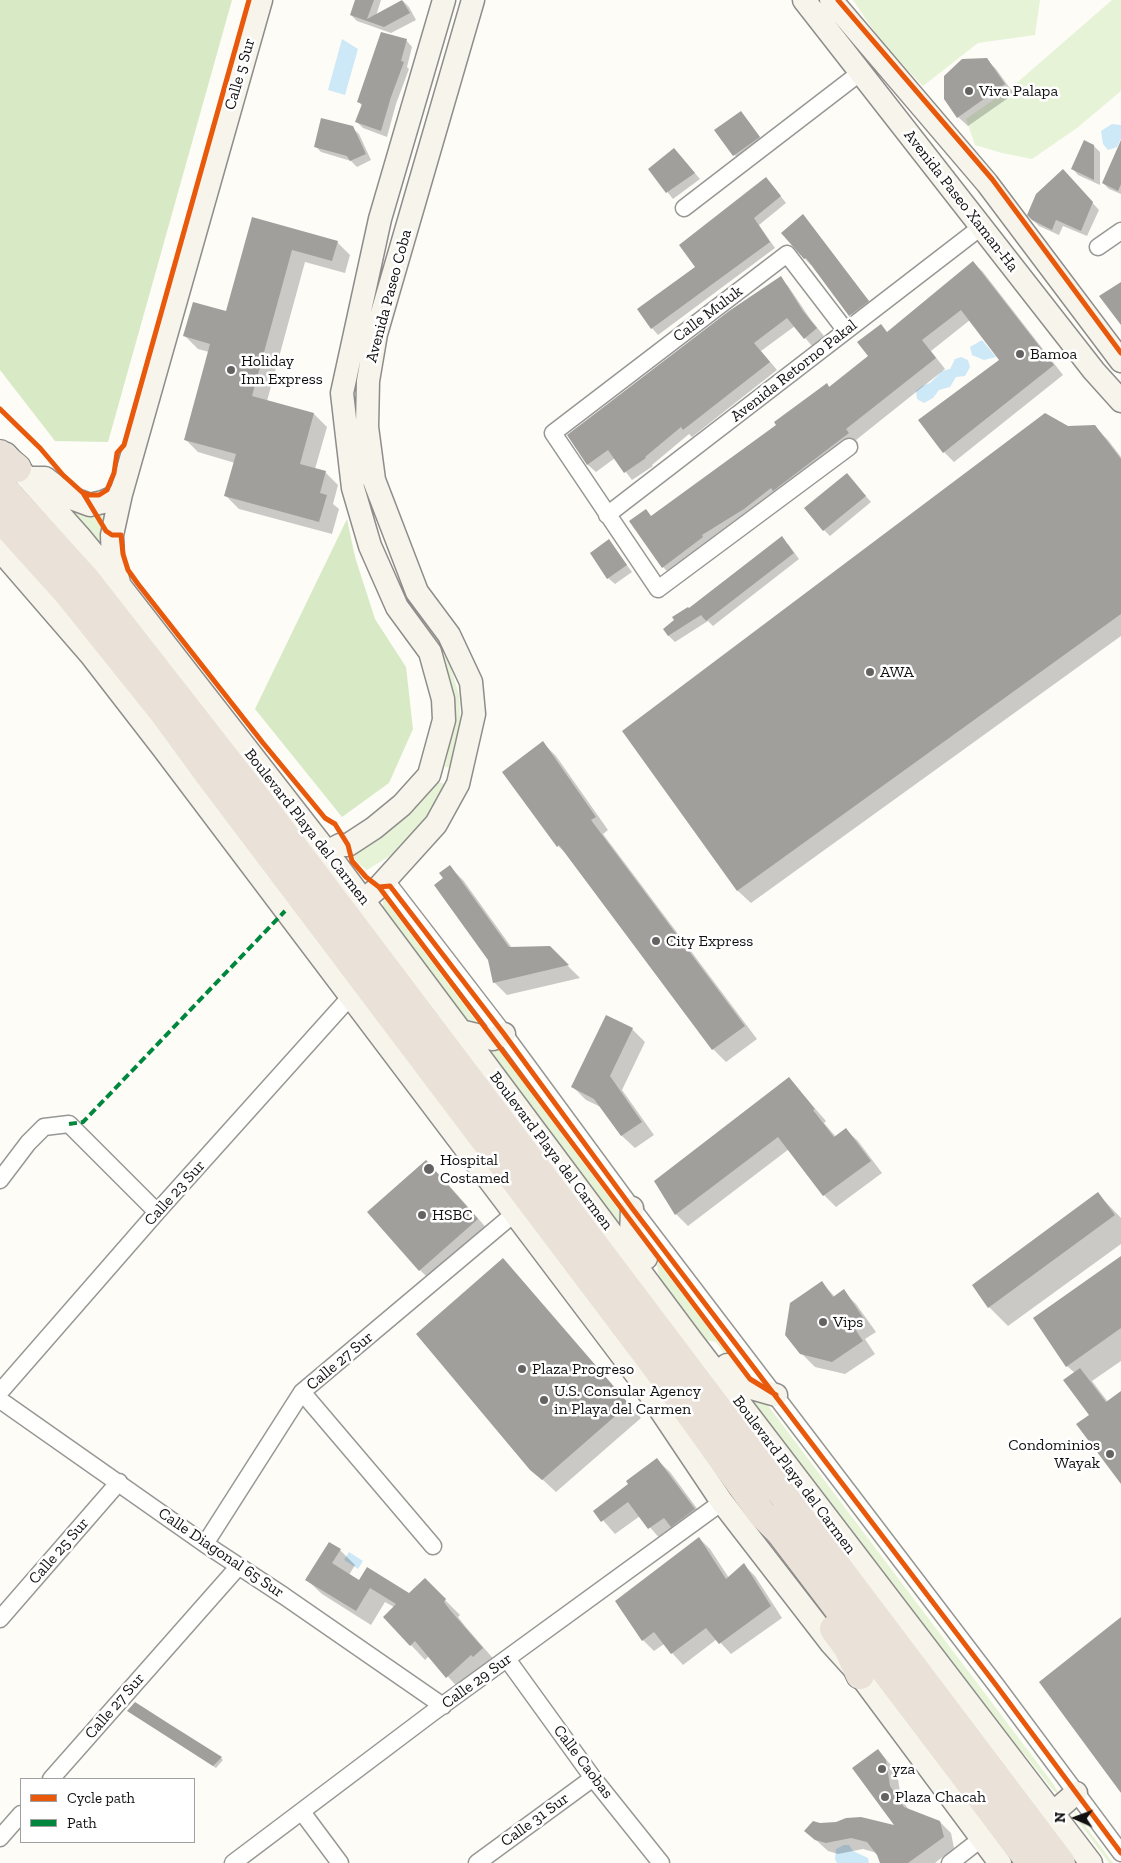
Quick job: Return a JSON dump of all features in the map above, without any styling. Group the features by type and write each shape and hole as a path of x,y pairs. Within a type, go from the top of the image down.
{"highway":[{"path":"9,466 88,581 262,805 1061,1863"},
{"path":"0,518 67,592 164,713 666,1380 762,1514 780,1532 1031,1863"},
{"path":"762,1514 774,1545 848,1648 860,1675"}],"main road":[{"name":"Calle 5 Sur","path":"120,586 113,561 112,535 121,494 261,0"},
{"name":"Avenida Paseo Coba","path":"327,852 340,846 348,845 374,828 402,805 429,775 444,720 443,699 430,652 397,607 370,546 353,488 342,392 380,219 444,0"},
{"name":"Avenida Paseo Coba","path":"371,893 436,824 458,784 474,714 471,682 449,635 417,592 374,480 367,427 368,380 376,334 473,0"},
{"name":"Avenida Paseo Xaman-Ha","path":"804,0 1094,371 1121,401"},
{"name":"Avenida Paseo Xaman-Ha","path":"831,0 987,183 1121,361"},
{"path":"9,466 45,478 71,498 90,504 103,502 121,494"},
{"name":"Boulevard Playa del Carmen","path":"9,466 79,536 327,852 371,893 460,1031 692,1340 1091,1863"},
{"path":"370,546 383,540 400,547"},
{"path":"0,550 91,655 351,996 639,1378 722,1502 832,1643 860,1675 1000,1863"},
{"path":"460,1031 493,1039 504,1034"},
{"path":"632,1208 631,1236 649,1263 651,1285"},
{"path":"692,1340 714,1348 744,1386 776,1395"},
{"path":"1053,1813 1076,1793"}],"street":[{"path":"684,208 861,72"},
{"name":"Avenida Retorno Pakal","path":"607,514 981,227"},
{"path":"1098,247 1121,230"},
{"name":"Calle Muluk","path":"607,514 552,433 787,254 846,331"},
{"path":"607,514 658,589 849,447"},
{"path":"371,893 390,886 504,1034 632,1208 776,1395 1121,1854"},
{"name":"Calle 23 Sur","path":"0,1392 157,1212 351,996"},
{"path":"2,1173 44,1126 69,1124 157,1212"},
{"name":"Calle 27 Sur","path":"205,1544 302,1392 515,1213"},
{"path":"302,1392 433,1546"},
{"name":"Calle Diagonal 65 Sur","path":"0,1400 205,1544 443,1706"},
{"name":"Calle 25 Sur","path":"0,1619 119,1482"},
{"name":"Calle 29 Sur","path":"233,1863 443,1706 722,1502"},
{"name":"Calle 27 Sur","path":"52,1778 239,1566"},
{"name":"Calle Caobas","path":"507,1660 593,1778 661,1863"},
{"name":"Calle 31 Sur","path":"478,1863 593,1778"},
{"path":"302,1812 340,1863"},
{"path":"3,1830 20,1815"},
{"path":"950,1863 981,1839"}],"green space":[{"path":"0,0 232,0 108,442 55,441 0,370"},
{"path":"853,0 1040,0 1035,35 978,43 923,86 882,43"},
{"path":"1112,0 1121,0 1121,91 1077,128 1032,159 975,145 966,119 1012,87"},
{"path":"77,511 108,515 101,549 75,516"},
{"path":"347,519 355,557 375,619 406,667 413,729 389,783 342,817 255,709"},
{"path":"426,623 433,624 447,654 459,695 461,728 453,768 445,767 452,734 425,627"},
{"path":"434,782 443,783 448,791 438,809 401,849 367,870 359,864 354,858 355,854 396,826 427,794"},
{"path":"383,897 482,1029 467,1026 383,910"},
{"path":"479,1042 496,1046 624,1217 625,1233"},
{"path":"638,1235 749,1382 741,1377 716,1342 705,1340 659,1278 657,1265 641,1243"},
{"path":"746,1394 763,1399 1054,1785 1061,1797 1052,1789 1026,1756 994,1723"},
{"path":"1073,1810 1113,1863 1109,1863 1078,1821"}],"water":[{"path":"342,39 358,49 345,95 328,90"},
{"path":"1112,124 1121,125 1121,139 1117,147 1108,150 1103,144 1101,131"},
{"path":"982,340 996,357 984,360 972,355 970,347"},
{"path":"961,357 968,360 970,367 965,376 956,377 950,387 939,390 933,398 924,403 917,399 916,391 930,383 942,371 950,369 955,359"},
{"path":"349,1552 363,1561 358,1569 344,1560"},
{"path":"849,1845 853,1851 868,1858 869,1863 837,1863 835,1859 836,1849"}],"building":[{"path":"355,0 374,0 367,19 402,0 410,13 384,27 350,15"},
{"path":"381,32 407,39 401,61 404,62 381,131 355,122 362,104 357,102"},
{"name":"Viva Palapa","path":"987,58 1005,84 957,118 944,99 944,76 962,59"},
{"path":"741,111 760,137 733,156 714,130"},
{"path":"321,118 353,126 366,154 350,161 347,156 314,147"},
{"path":"1084,140 1094,145 1094,180 1071,169"},
{"path":"1121,140 1121,184 1118,191 1102,183"},
{"path":"674,148 695,173 666,193 648,169"},
{"path":"1063,169 1093,202 1081,231 1056,220 1052,230 1032,220 1027,215 1036,194"},
{"path":"766,177 781,196 754,218 770,242 651,329 637,309 695,267 679,245"},
{"path":"803,214 869,301 849,316 806,258 804,259 781,233"},
{"name":"Holiday Inn Express","path":"252,217 338,241 332,261 292,250 252,396 314,413 300,464 326,471 320,493 327,495 319,522 224,496 236,454 184,440 210,344 183,336 193,302 226,311"},
{"path":"973,261 1054,365 943,453 918,420 999,360 961,310 922,340 936,358 846,429 849,433 773,491 771,488 744,509 702,535 703,537 662,568 629,521 646,509 651,516 776,425 774,422 827,383 829,387 868,356 857,342 881,324 887,332"},
{"path":"781,276 803,311 817,328 804,339 787,318 754,343 770,362 683,430 681,427 646,458 624,473 608,450 587,465 567,435 729,311"},
{"path":"1121,282 1121,325 1099,296"},
{"name":"AWA","path":"1045,413 1068,426 1095,425 1121,459 1121,614 737,891 622,731"},
{"path":"847,473 866,496 823,531 804,508"},
{"path":"782,536 794,553 706,621 701,615 668,636 663,629 674,620 672,617 689,608"},
{"path":"609,539 627,565 607,579 590,553"},
{"name":"City Express","path":"543,741 596,817 591,820 745,1026 712,1050 502,772"},
{"path":"450,865 509,947 550,946 569,965 493,983 488,960 434,885 443,878 439,873"},
{"path":"606,1015 633,1028 610,1076 642,1122 621,1136 594,1099 571,1087"},
{"path":"789,1077 815,1109 813,1110 834,1137 846,1128 871,1161 823,1196 778,1137 675,1215 654,1181"},
{"name":"HSBC","path":"426,1160 478,1219 419,1271 367,1212"},
{"path":"1098,1192 1115,1215 988,1308 972,1285"},
{"path":"1121,1256 1121,1328 1066,1367 1033,1318"},
{"name":"Plaza Progreso","path":"503,1258 629,1404 542,1480 530,1470 416,1334"},
{"name":"Vips","path":"822,1281 833,1297 844,1289 864,1319 853,1326 863,1341 832,1362 800,1354 785,1335 790,1303"},
{"name":"Condominios Wayak","path":"1080,1368 1106,1402 1121,1391 1121,1484 1076,1424 1089,1415 1063,1380"},
{"path":"657,1458 695,1509 671,1527 664,1518 648,1529 628,1502 601,1522 593,1511 628,1484 626,1481"},
{"path":"699,1537 726,1579 744,1563 771,1606 719,1644 706,1628 671,1654 654,1632 642,1641 615,1601"},
{"path":"329,1542 341,1549 332,1563 359,1580 367,1567 409,1593 425,1578 446,1599 444,1602 450,1610 483,1648 473,1657 471,1655 446,1678 415,1641 410,1646 383,1617 396,1604 370,1588 356,1611 305,1580"},
{"path":"1121,1617 1121,1793 1039,1682"},
{"path":"135,1702 222,1757 213,1766 127,1711"},
{"path":"878,1749 886,1760 890,1786 904,1807 940,1821 944,1837 908,1863 880,1863 877,1855 867,1842 851,1838 826,1843 815,1840 804,1831 813,1821 820,1823 836,1822 846,1818 861,1817 894,1825 852,1768"}],"marked path":[{"path":"69,1124 83,1122 285,911"}],"cycle path":[{"path":"83,493 99,495 107,490 114,473 117,453 124,445 249,0"},
{"path":"838,0 992,179 1121,353"},
{"path":"0,409 40,448 63,475 83,493 106,531 112,535 121,535 123,554 128,570 138,584 263,743 325,818 335,824 348,845 352,861 366,877 379,887 750,1379 776,1395"},
{"path":"379,887 390,886 504,1034 632,1208 996,1685 1121,1853"}],"place":[{"name":"Viva Palapa","path":"969,91"},
{"name":"Bamoa","path":"1020,354"},
{"name":"Holiday Inn Express","path":"231,370"},
{"name":"AWA","path":"870,672"},
{"name":"City Express","path":"656,941"},
{"name":"Hospital Costamed","path":"429,1169"},
{"name":"HSBC","path":"422,1215"},
{"name":"Vips","path":"823,1322"},
{"name":"Plaza Progreso","path":"522,1369"},
{"name":"U.S. Consular Agency in Playa del Carmen","path":"544,1400"},
{"name":"Condominios Wayak","path":"1110,1454"},
{"name":"yza","path":"882,1769"},
{"name":"Plaza Chacah","path":"885,1797"}]}
